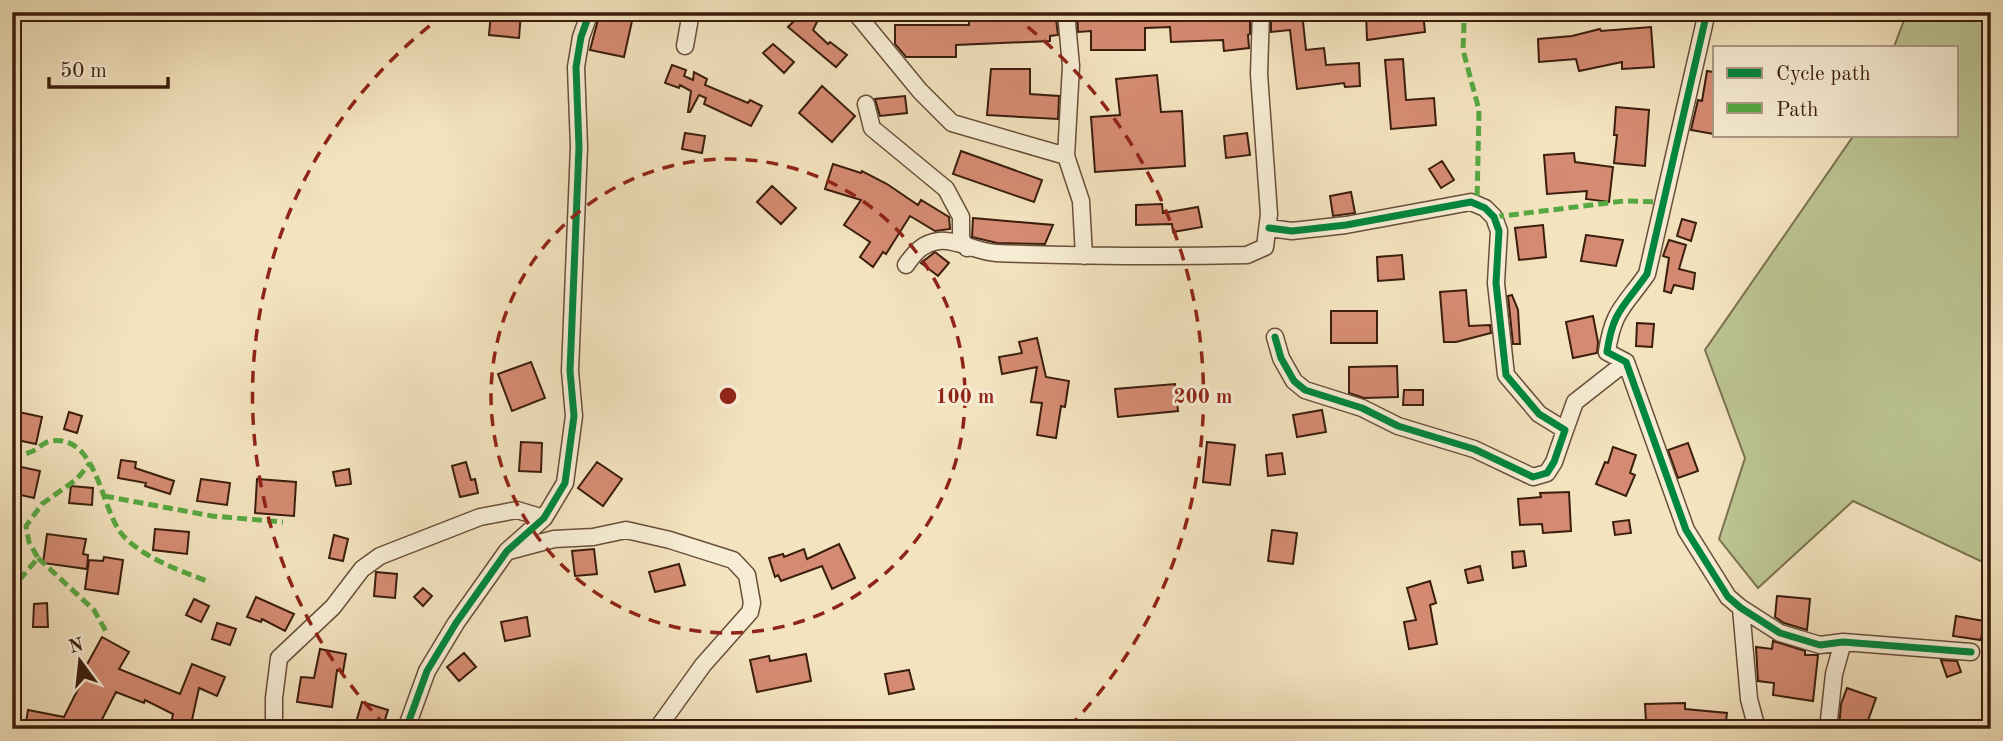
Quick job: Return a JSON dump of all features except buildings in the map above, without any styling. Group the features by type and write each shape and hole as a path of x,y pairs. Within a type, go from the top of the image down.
{"street":[{"path":"406,729 428,671 456,623 507,551 544,518 565,483 574,416 570,371 579,147 576,67 590,12"},
{"path":"685,46 691,12"},
{"path":"855,12 920,91 952,123 1066,156"},
{"path":"1066,12 1071,66 1066,156 1081,201 1084,256"},
{"path":"906,265 914,253 928,243 944,241 989,253 1084,256 1247,255 1265,247 1269,228 1259,74 1261,12"},
{"path":"1707,12 1647,274 1619,308 1610,328 1607,352 1626,362 1686,530 1728,597 1741,608 1780,633 1821,645 1843,642 1971,652"},
{"path":"866,104 872,128 946,189 961,217 961,239 967,248"},
{"path":"1269,228 1292,232 1336,227 1471,202 1485,208 1494,217 1499,230 1496,283 1506,375 1539,414 1565,430"},
{"path":"1275,337 1281,358 1294,381 1305,390 1362,408 1398,426 1474,449 1533,477 1547,473 1558,452 1576,402 1626,362"},
{"path":"274,729 274,698 279,657 333,607 362,569 380,556 480,517 517,510 544,518"},
{"path":"507,551 554,539 593,537 626,530 670,540 733,560 747,575 752,603 750,612 703,665 657,729"},
{"path":"1741,608 1749,699 1757,729"},
{"path":"1828,729 1834,674 1843,642"}],"green space":[{"path":"1907,12 1991,12 1991,566 1853,501 1758,588 1719,539 1745,458 1705,350 1853,136 1958,136 1958,46 1894,46"}],"marked path":[{"path":"1464,23 1463,50 1479,110 1477,204"},
{"path":"1494,217 1624,201 1664,202"},
{"path":"12,458 51,441 66,442 79,449 96,475 121,533 139,549 162,562 210,582"},
{"path":"18,595 20,579 38,558 29,542 26,526 42,504 77,479 90,463"},
{"path":"104,496 212,516 283,522"},
{"path":"38,558 94,610 108,635"}],"cycle path":[{"path":"406,729 427,671 456,623 507,551 544,518 565,483 574,416 570,371 579,147 576,67 581,37 590,12"},
{"path":"1707,12 1647,274 1616,318 1607,352 1626,362 1686,530 1728,597 1741,608 1780,633 1820,645 1843,642 1971,652"},
{"path":"1269,228 1292,231 1346,225 1471,202 1485,208 1494,217 1499,231 1496,283 1506,375 1539,414 1565,430 1554,462 1547,473 1533,477 1474,449 1398,426 1362,408 1305,390 1294,381 1281,358 1275,337"}]}
